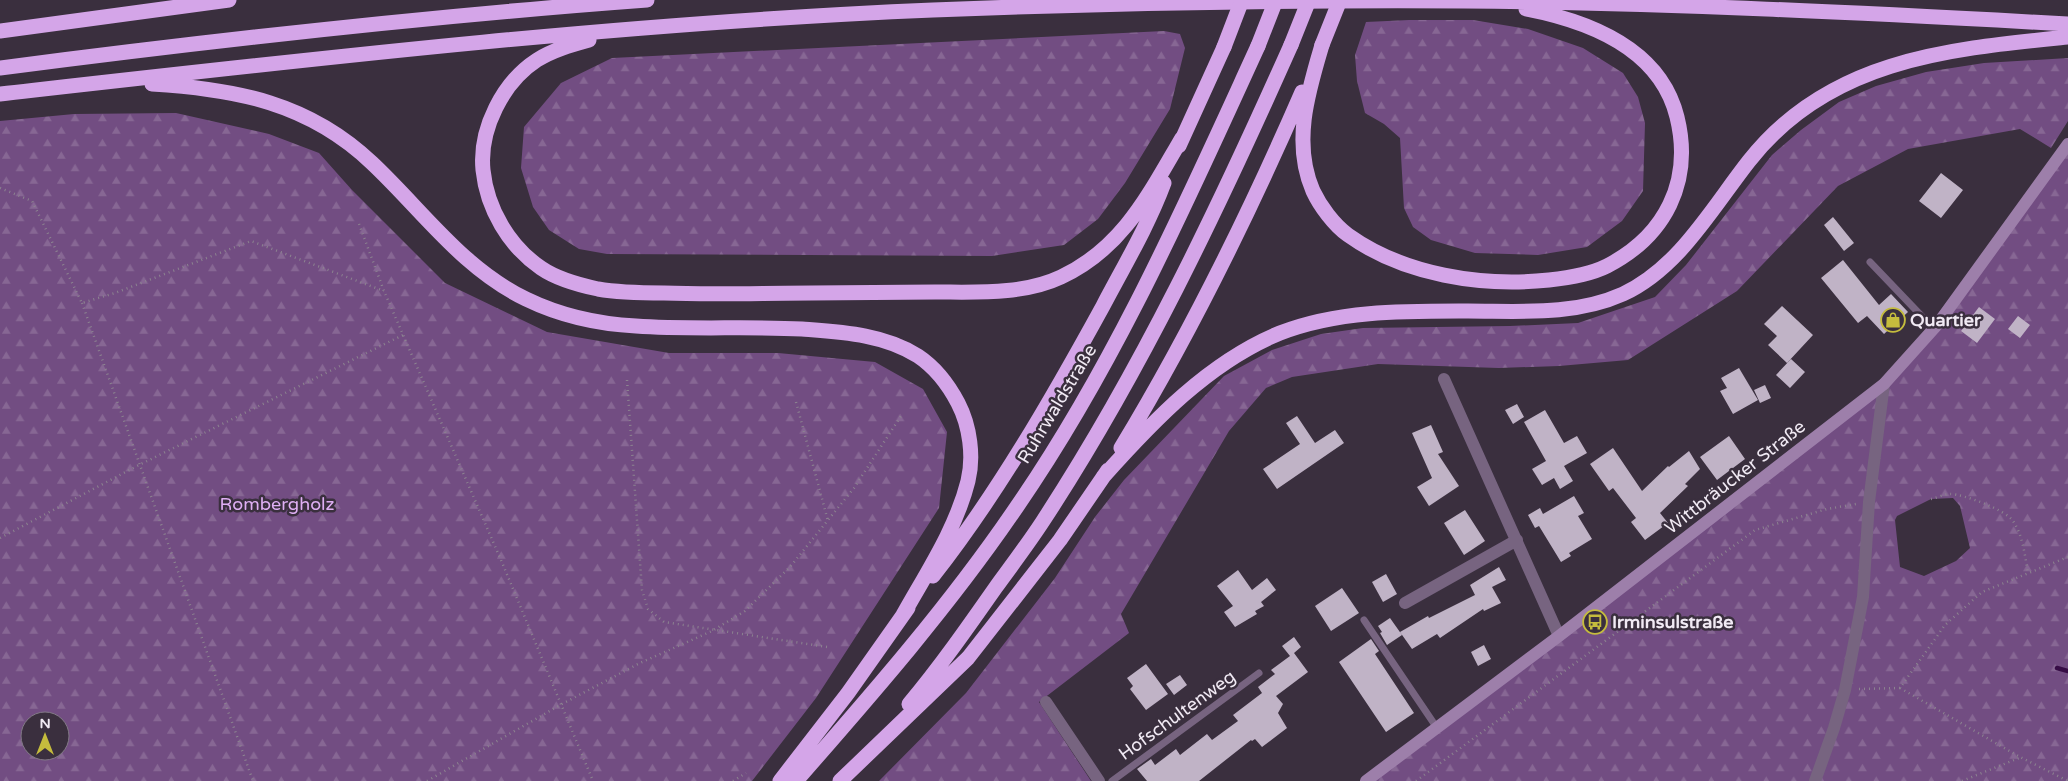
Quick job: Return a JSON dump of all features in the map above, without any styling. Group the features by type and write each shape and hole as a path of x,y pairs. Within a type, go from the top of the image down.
{"highway":[{"path":"183,5 200,0"},
{"path":"0,31 229,0"},
{"path":"0,68 358,25 546,7 647,0"},
{"path":"780,781 848,693 903,615 956,546 1048,403 1129,257 1159,197 1182,138 1224,47 1242,0"},
{"name":"Ruhrwaldstraße","path":"796,781 894,669 1016,508 1074,414 1152,273 1258,46 1276,0"},
{"path":"866,754 916,695 965,631 1043,522 1103,423 1186,271 1238,164 1309,0"},
{"path":"840,781 968,658 1060,540 1104,477 1149,402 1239,231 1284,134 1340,0"},
{"path":"1322,45 1310,84 1304,113 1305,164 1314,191 1329,215 1345,233 1364,246 1395,261 1436,273 1481,280 1526,282 1569,278 1605,267 1640,245 1662,220 1675,192 1682,162 1681,134 1675,109 1666,87 1650,66 1639,56 1628,47 1602,32 1543,12 1503,5 1462,1"},
{"path":"0,94 359,54 637,28 927,10 1101,4 1462,1 1756,8 2068,24"},
{"path":"637,28 557,50 536,61 519,75 504,94 493,115 484,151 483,170 489,196 500,225 519,250 542,269 569,282 598,289 682,294 961,292 1028,287 1058,278 1086,264 1109,246 1131,222 1182,138"},
{"path":"1104,477 1167,410 1198,383 1237,356 1281,333 1321,322 1382,313 1534,312 1570,309 1606,301 1634,288 1657,273 1702,224 1752,158 1782,128 1809,105 1835,90 1866,74 1901,62 1947,51 2068,37"},
{"path":"90,84 147,83 205,89 269,102 308,117 343,138 359,151 440,235 476,268 503,287 525,299 567,316 589,321 635,326 757,327 836,332 876,339 897,346 917,356 937,371 962,410 969,432 969,478 961,506 948,533 903,615"}],"main road":[{"name":"Wittbräucker Straße","path":"1366,781 1559,636 1884,384 1934,329 2068,144"}],"street":[{"path":"1444,380 1559,636"},
{"path":"1814,781 1834,728 1845,690 1863,597 1869,502 1884,384"},
{"path":"1405,603 1517,540"},
{"path":"1046,702 1099,781"}],"lane":[{"path":"1870,262 1934,329"},
{"path":"1364,620 1437,728"},
{"name":"Hofschultenweg","path":"1112,781 1259,673"}],"path":[{"path":"0,188 32,201 82,303 253,781"},
{"path":"359,224 384,291 458,458 593,781"},
{"path":"82,303 116,293 252,241 384,291"},
{"path":"0,538 139,465 403,335"},
{"path":"627,380 642,590 648,609 664,622 712,631 827,647"},
{"path":"796,402 828,521"},
{"path":"427,781 562,704 640,663 712,631 745,610 790,567 828,521 854,488 901,416"},
{"path":"1931,499 1949,494 1964,495 1994,508 2013,519 2020,534 2028,573"},
{"path":"1416,781 1755,530 1827,508 1869,502"},
{"path":"1900,688 1945,625 1982,592 2068,557"},
{"path":"1845,690 1900,688 2020,757 2068,781"},
{"path":"1962,781 2020,757"},
{"path":"733,781 746,773"}],"green space":[{"path":"1473,20 1528,29 1583,48 1623,73 1638,97 1645,123 1643,191 1622,221 1587,247 1538,255 1475,253 1431,240 1413,227 1404,208 1400,138 1384,124 1365,113 1357,81 1355,55 1366,22"},
{"path":"1164,31 1180,34 1185,48 1170,109 1125,183 1098,219 1064,245 992,256 607,254 579,249 549,230 533,207 521,168 524,127 561,83 612,58"},
{"path":"2068,58 2068,121 2051,148 2020,129 1908,149 1838,186 1737,291 1628,360 1559,366 1499,368 1378,364 1292,377 1266,388 1229,431 1121,614 1129,633 1039,702 1091,781 879,781 966,693 1055,578 1095,517 1124,480 1224,376 1272,350 1321,334 1363,328 1578,323 1655,297 1686,265 1772,155 1801,130 1839,102 1876,86 1926,72 1984,63"},
{"name":"Rombergholz","path":"176,113 269,134 319,153 352,190 445,283 547,332 669,353 778,353 875,362 923,389 947,432 939,508 816,698 752,781 0,781 0,121 74,114"},
{"path":"2068,144 2068,781 1366,781 1884,384","holes":["1953,498 1960,506 1970,548 1956,561 1924,576 1900,567 1895,520 1897,516 1931,499"]}],"building":[{"path":"1941,173 1963,190 1941,218 1919,201"},
{"path":"1833,217 1854,243 1844,251 1824,225"},
{"path":"1843,260 1879,305 1891,294 1908,312 1884,334 1867,316 1858,323 1821,278"},
{"path":"1782,306 1813,335 1787,363 1768,345 1777,336 1764,324"},
{"path":"1979,307 1995,319 1977,343 1961,331"},
{"path":"2018,316 2030,325 2020,338 2008,329"},
{"path":"1791,359 1805,372 1790,388 1776,375"},
{"path":"1739,368 1758,400 1733,414 1720,391 1727,388 1721,378"},
{"path":"1765,385 1771,398 1760,403 1754,390"},
{"path":"1517,404 1524,417 1513,424 1505,410"},
{"path":"1545,410 1564,443 1577,436 1587,453 1564,466 1573,481 1560,489 1554,478 1542,485 1532,469 1546,461 1524,422"},
{"path":"1297,416 1315,443 1335,430 1344,443 1277,489 1263,469 1300,444 1286,423"},
{"path":"1431,425 1443,452 1438,454 1459,486 1429,506 1417,487 1432,478 1412,433"},
{"path":"1729,436 1745,459 1717,480 1700,457"},
{"path":"1613,448 1642,491 1668,466 1689,451 1700,469 1685,484 1688,486 1660,513 1668,523 1645,540 1631,522 1636,518 1613,488 1609,491 1590,464"},
{"path":"1574,496 1584,513 1578,516 1592,539 1569,553 1571,556 1561,562 1539,526 1535,528 1528,515 1540,508 1543,514"},
{"path":"1465,510 1485,541 1464,555 1444,523"},
{"path":"1499,567 1506,580 1492,587 1501,603 1484,611 1483,609 1440,638 1437,634 1412,649 1400,632 1428,616 1429,618 1475,595 1470,585"},
{"path":"1238,570 1252,590 1267,578 1276,590 1261,602 1264,606 1255,611 1257,614 1235,627 1224,612 1233,606 1217,586"},
{"path":"1386,574 1397,594 1383,602 1372,582"},
{"path":"1342,588 1359,613 1331,631 1315,606"},
{"path":"1390,618 1402,635 1387,645 1378,626"},
{"path":"1294,637 1301,647 1294,653 1308,672 1276,696 1283,704 1278,713 1287,728 1262,747 1255,739 1251,740 1199,781 1147,781 1137,769 1151,759 1155,765 1176,749 1180,755 1207,734 1212,740 1238,721 1233,715 1262,693 1258,687 1275,674 1271,670 1290,656 1282,646"},
{"path":"1371,639 1379,651 1375,654 1414,713 1386,732 1339,662"},
{"path":"1484,645 1491,659 1478,666 1471,652"},
{"path":"1146,664 1168,694 1146,710 1130,689 1133,686 1127,678"},
{"path":"1180,675 1187,685 1174,695 1166,684"}],"waterway":[{"path":"2057,668 2068,671"}],"place":[{"name":"Quartier","path":"1893,320"},
{"name":"Irminsulstraße","path":"1595,622"}]}
